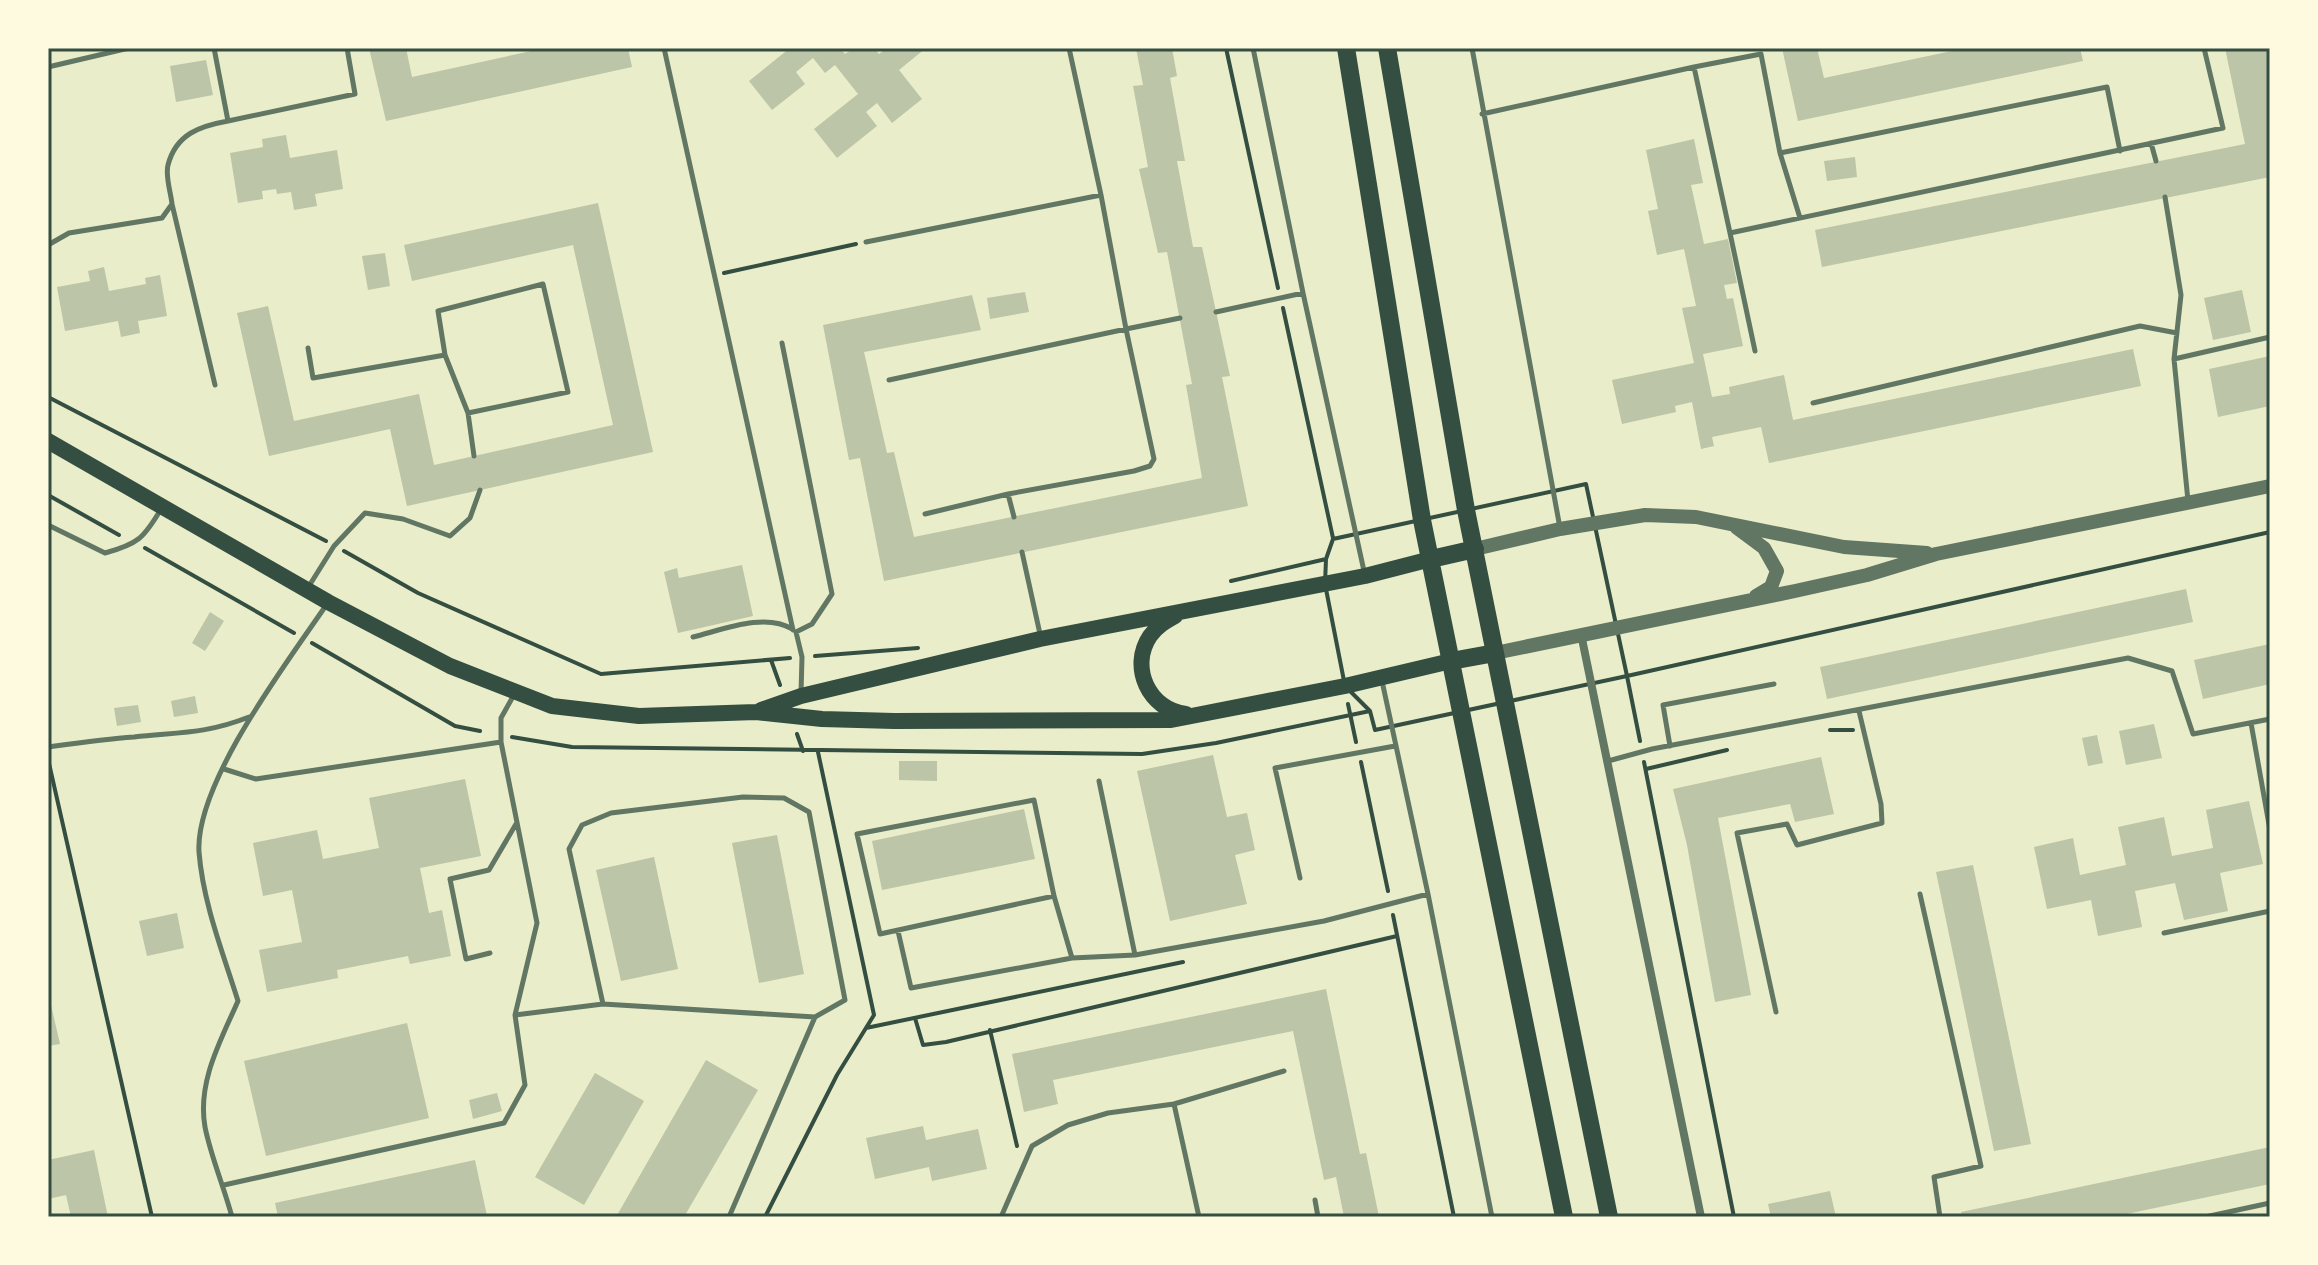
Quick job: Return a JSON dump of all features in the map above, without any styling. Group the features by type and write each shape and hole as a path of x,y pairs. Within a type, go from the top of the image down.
{"main road":[{"path":"1346,48 1422,520 1564,1217"},
{"path":"1387,48 1475,549 1609,1217"},
{"path":"48,441 328,602 450,666 552,706 639,716 756,712 822,719 894,721 1171,720 1495,653"},
{"path":"756,712 801,696 1040,639 1365,576 1475,549"},
{"path":"1185,610 1164,622 1150,637 1142,655 1143,675 1150,693 1165,708 1182,714 1208,714"}],"street":[{"path":"1495,653 1867,575 1936,554 2270,486"},
{"path":"1475,549 1560,529 1645,515 1696,517 1844,547 1936,554"},
{"path":"1727,522 1764,548 1777,571 1771,587 1749,601"},
{"path":"1581,633 1701,1217"}],"lane":[{"path":"48,67 129,48"},
{"path":"214,48 228,121"},
{"path":"215,385 172,204 168,166 181,140 199,126 355,94 347,48"},
{"path":"664,48 802,657 801,696"},
{"path":"925,514 1150,466 1154,459 1069,48"},
{"path":"1253,48 1365,576"},
{"path":"1472,48 1560,529"},
{"path":"1730,233 2223,128 2204,48"},
{"path":"1482,114 1760,51 1780,153 1800,218"},
{"path":"1694,67 1755,351"},
{"path":"1780,153 2107,87 2120,151"},
{"path":"2151,143 2156,161"},
{"path":"866,242 1101,195"},
{"path":"2165,197 2181,295 2174,359 2188,502"},
{"path":"48,245 69,233 162,218 172,204"},
{"path":"468,413 568,392 543,284 438,311 445,355 468,413 474,456"},
{"path":"1216,312 1303,293"},
{"path":"889,380 1180,318"},
{"path":"1813,403 2140,326 2177,333"},
{"path":"2174,359 2270,337"},
{"path":"782,343 832,594 812,624 795,631"},
{"path":"308,348 313,378 445,355"},
{"path":"307,590 334,546 365,513 403,519 450,536 470,518 480,490"},
{"path":"1008,494 1014,517"},
{"path":"48,525 105,553 130,546 146,535 163,506"},
{"path":"1022,552 1040,639"},
{"path":"232,1217 205,1125 205,1088 212,1059 238,1001 207,899 199,850 204,809 250,717 328,602"},
{"path":"693,637 759,622 784,625 795,631"},
{"path":"1608,761 1670,746 2128,658 2172,671 2193,734 2270,719"},
{"path":"1382,678 1492,1217"},
{"path":"1670,746 1663,705 1774,684"},
{"path":"224,1185 504,1123 525,1085 515,1015 537,923 501,742 501,718 516,692"},
{"path":"1776,1012 1737,833 1787,824 1797,845 1882,823 1881,804 1859,711"},
{"path":"48,747 136,736 193,733 220,728 250,717"},
{"path":"2251,723 2270,830"},
{"path":"224,769 256,779 501,742"},
{"path":"1300,878 1275,768 1395,746"},
{"path":"1099,781 1135,955"},
{"path":"515,1015 603,1004 815,1017 845,1000 809,812 784,798 743,797 611,813 582,825 569,849 603,1004"},
{"path":"1054,896 880,934 857,834 1034,800 1054,896 1072,958"},
{"path":"490,953 466,959 450,879 489,870 517,823"},
{"path":"898,931 911,988 1072,958 1135,955 1324,921 1428,894"},
{"path":"1920,894 1981,1166 1934,1177 1940,1217"},
{"path":"2164,933 2270,911"},
{"path":"729,1217 815,1017"},
{"path":"1001,1217 1032,1146 1068,1125 1108,1113 1174,1104 1284,1071"},
{"path":"1174,1104 1199,1217"},
{"path":"1315,1200 1318,1217"},
{"path":"2205,1217 2270,1203"}],"path":[{"path":"714,275 866,242"},
{"path":"48,397 418,593 601,674 923,647"},
{"path":"1734,1217 1627,676 2270,532"},
{"path":"1220,584 1326,559"},
{"path":"1345,686 1454,1217"},
{"path":"48,758 152,1217"},
{"path":"915,1018 923,1045 1397,936"},
{"path":"866,1028 1193,960"},
{"path":"990,1030 1022,1168"}],"building":[{"path":"369,48 406,48 412,77 545,48 628,48 632,67 386,121"},
{"path":"790,48 840,48 845,54 854,48 874,48 879,54 887,48 926,48 899,70 922,99 892,123 877,103 866,112 877,126 837,158 814,129 858,94 835,65 825,73 813,58 796,72 805,84 772,110 749,81"},
{"path":"1136,48 1172,48 1177,76 1170,78 1185,161 1177,161 1193,247 1202,247 1230,376 1222,377 1248,506 884,581 860,458 849,460 823,325 972,295 981,330 864,352 887,453 894,452 914,537 1202,478 1186,385 1192,384 1167,252 1158,253 1139,169 1148,167 1133,86 1143,85"},
{"path":"1782,48 1817,48 1824,78 1966,48 2080,48 2083,61 1798,121"},
{"path":"2225,48 2269,48 2270,177 1822,267 1815,230 2245,144"},
{"path":"206,60 213,95 176,102 170,66"},
{"path":"286,135 290,158 337,150 343,189 315,194 317,206 294,210 291,192 277,194 276,189 262,191 263,199 238,203 230,153 263,147 262,139"},
{"path":"1694,139 1703,183 1691,185 1704,244 1728,239 1737,283 1724,285 1727,299 1733,298 1743,346 1703,354 1712,397 1730,394 1729,387 1784,375 1793,420 2133,349 2141,386 1769,463 1761,427 1712,437 1714,446 1701,449 1692,402 1675,406 1676,412 1622,424 1612,380 1694,363 1682,308 1696,306 1684,249 1657,255 1648,211 1658,209 1646,150"},
{"path":"1855,157 1857,177 1827,181 1824,161"},
{"path":"598,203 653,452 407,506 390,429 269,456 237,313 268,306 294,421 419,394 434,465 613,425 573,245 412,281 404,245"},
{"path":"385,253 390,286 368,290 362,256"},
{"path":"104,267 109,291 146,284 145,278 160,275 167,316 138,321 140,333 121,337 118,321 65,331 57,287 90,281 88,271"},
{"path":"2242,290 2251,332 2213,340 2204,298"},
{"path":"1025,292 1029,312 990,319 987,298"},
{"path":"2270,356 2270,406 2218,417 2209,369"},
{"path":"742,565 753,616 678,633 664,572 677,568 679,578"},
{"path":"2186,589 2193,622 1827,699 1820,667"},
{"path":"210,612 224,621 205,651 192,643"},
{"path":"2270,644 2270,684 2203,699 2194,660"},
{"path":"195,696 198,713 174,717 171,701"},
{"path":"138,705 141,722 117,726 114,708"},
{"path":"2154,724 2162,758 2126,765 2119,731"},
{"path":"2097,735 2103,763 2088,766 2082,738"},
{"path":"1213,755 1227,817 1247,813 1255,850 1235,855 1247,904 1170,921 1137,771"},
{"path":"1821,757 1834,814 1795,822 1790,804 1718,818 1751,995 1715,1002 1687,845 1673,789"},
{"path":"899,761 937,761 937,781 899,780"},
{"path":"465,779 481,856 420,868 429,913 442,910 451,956 410,964 408,956 337,970 338,978 267,992 259,950 302,942 292,890 263,896 253,843 317,830 323,859 379,848 369,798"},
{"path":"2249,801 2263,864 2220,873 2228,911 2184,920 2175,883 2135,891 2142,927 2098,936 2091,900 2047,909 2034,847 2073,838 2080,875 2126,865 2118,827 2164,817 2172,856 2213,848 2206,810"},
{"path":"1024,809 1035,859 882,890 872,841"},
{"path":"777,835 804,974 759,983 732,843"},
{"path":"654,857 678,969 621,981 596,870"},
{"path":"1973,865 2031,1144 1994,1151 1936,872"},
{"path":"177,913 184,948 147,956 139,921"},
{"path":"1326,989 1360,1154 1366,1153 1379,1217 1344,1217 1336,1177 1324,1180 1293,1031 1053,1080 1058,1104 1024,1112 1012,1054"},
{"path":"48,992 60,1044 48,1046"},
{"path":"407,1023 429,1118 266,1156 244,1061"},
{"path":"706,1060 758,1090 684,1217 616,1217"},
{"path":"595,1073 644,1101 584,1205 535,1177"},
{"path":"497,1093 502,1111 473,1119 469,1100"},
{"path":"923,1126 926,1140 978,1129 987,1169 932,1181 929,1167 875,1179 866,1138"},
{"path":"2270,1147 2270,1184 2112,1217 1962,1217 1961,1212"},
{"path":"94,1150 108,1217 71,1217 66,1195 48,1199 48,1160"},
{"path":"475,1160 487,1216 278,1217 275,1203"},
{"path":"1830,1191 1836,1217 1771,1217 1768,1204"}]}
